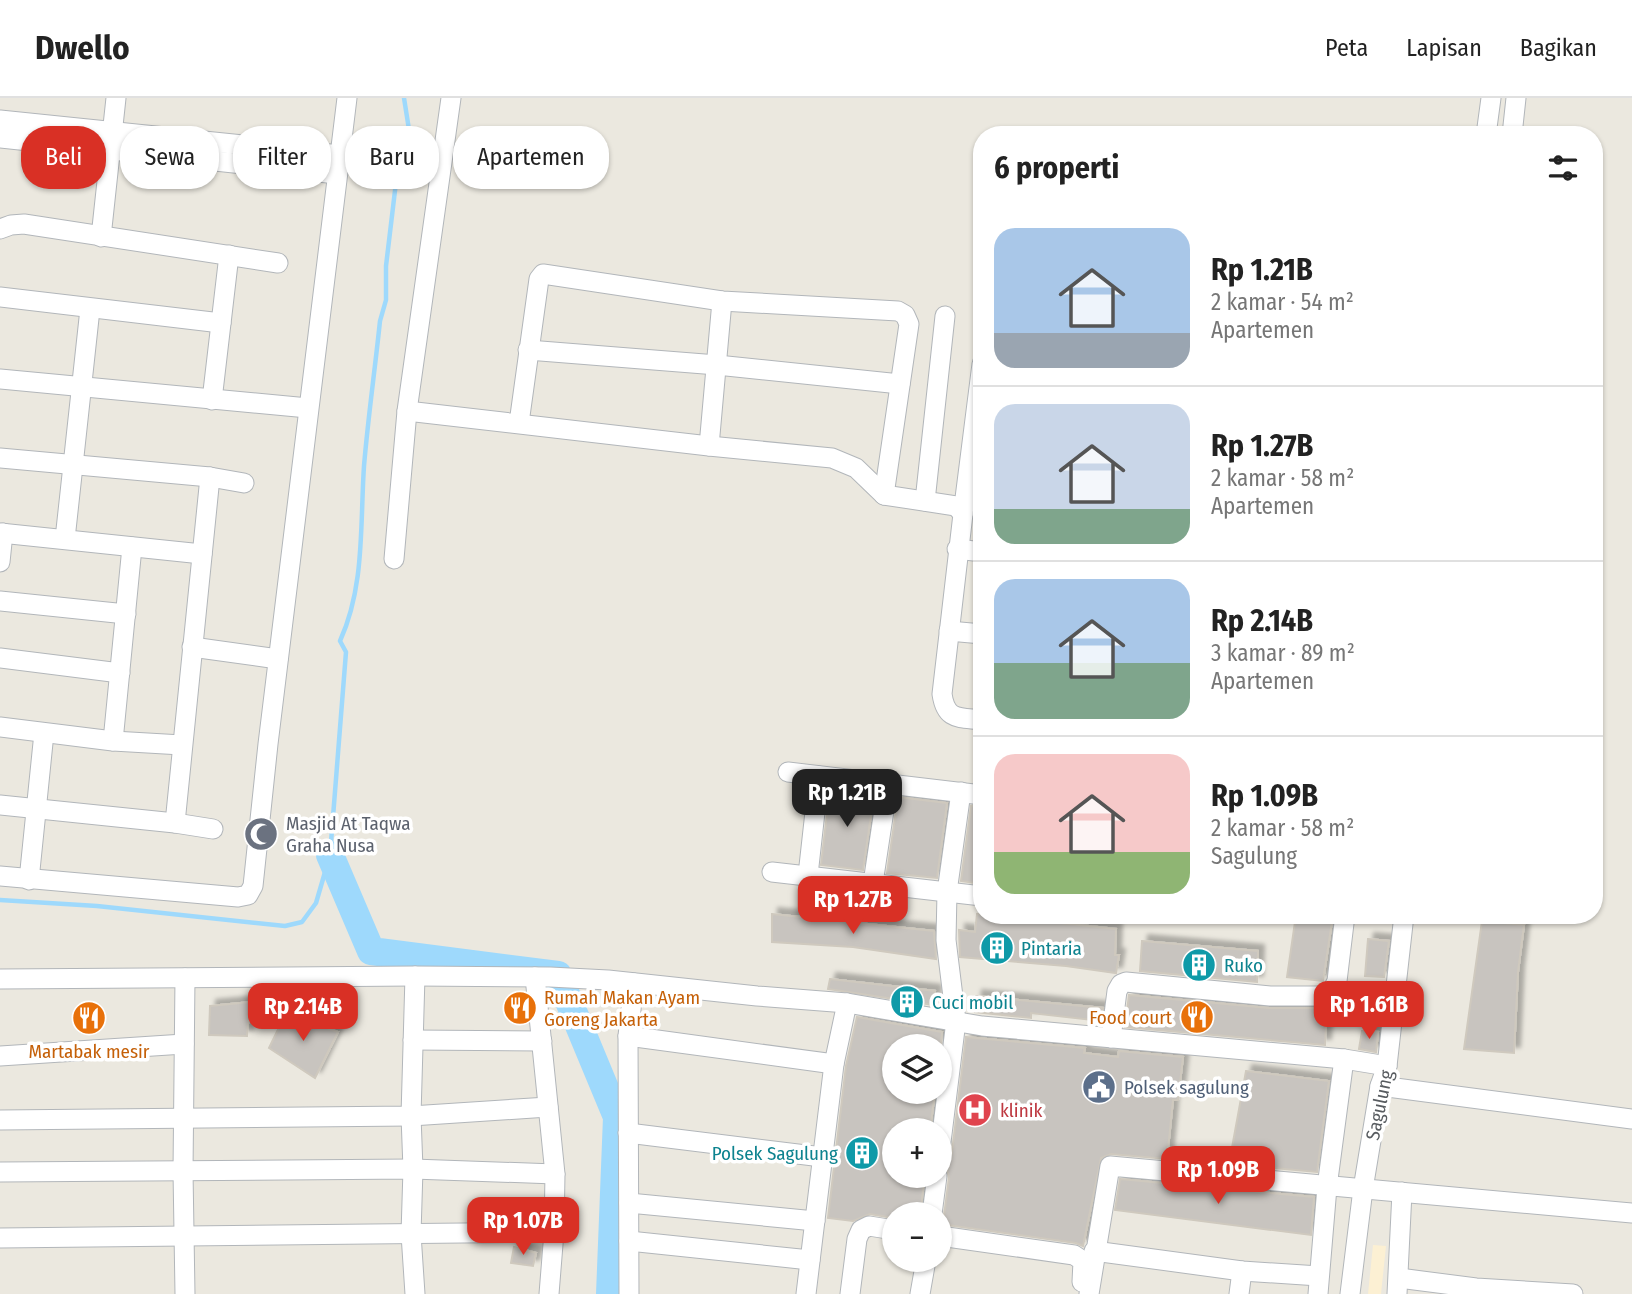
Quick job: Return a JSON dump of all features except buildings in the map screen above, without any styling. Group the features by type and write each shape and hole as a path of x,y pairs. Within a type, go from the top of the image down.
{"street":[{"path":"102,237 116,98"},
{"path":"0,876 238,897 248,894 253,886 346,98"},
{"path":"394,559 407,411 451,98"},
{"path":"1487,126 1491,98"},
{"path":"1513,126 1516,98"},
{"path":"0,120 111,140 339,164"},
{"path":"0,138 111,140"},
{"path":"0,229 11,225 24,225 278,263"},
{"path":"212,400 229,255"},
{"path":"519,423 539,279 543,274 722,301 879,309 902,313 909,324 884,495"},
{"path":"0,297 221,323"},
{"path":"709,446 722,301"},
{"path":"65,539 90,309"},
{"path":"925,501 945,316"},
{"path":"528,350 717,365 900,384"},
{"path":"0,379 309,408"},
{"path":"407,411 832,458 856,468 884,495 951,504 963,514"},
{"path":"0,458 209,477 244,483"},
{"path":"175,823 209,477"},
{"path":"973,482 963,514 957,549 942,694 947,712 954,717 973,719"},
{"path":"0,562 1,533 202,554"},
{"path":"113,741 132,547"},
{"path":"957,549 973,551"},
{"path":"0,601 126,614"},
{"path":"949,631 973,633"},
{"path":"192,647 278,659"},
{"path":"0,658 120,673"},
{"path":"0,727 113,741 182,746"},
{"path":"29,880 44,733"},
{"path":"788,772 973,793"},
{"path":"808,875 819,776"},
{"path":"873,883 888,784"},
{"path":"944,1118 956,1021 946,940 947,892 961,792"},
{"path":"0,804 175,823 213,830"},
{"path":"772,872 973,895"},
{"path":"1111,1038 1117,991 1121,984 1126,982 1270,996 1325,996 1332,991 1337,981 1344,924"},
{"name":"Sagulung","path":"1350,1294 1363,1189 1380,1086 1387,1066 1403,924"},
{"path":"0,979 415,976 608,980 847,1003 982,1026 1345,1059 1387,1066"},
{"path":"415,976 411,1116 411,1234 415,1294"},
{"path":"542,977 542,1041 555,1174 549,1294"},
{"path":"185,978 185,1294"},
{"path":"629,1294 628,1036 634,983"},
{"path":"806,1294 834,1064 847,1003"},
{"path":"628,1036 834,1064"},
{"path":"413,1040 542,1041"},
{"path":"0,1056 184,1044"},
{"path":"1094,1251 1242,1271 1319,1285 1327,1186 1345,1059"},
{"path":"1380,1086 1632,1119"},
{"path":"0,1120 411,1116 548,1107"},
{"path":"628,1133 822,1157"},
{"path":"1089,1294 1110,1167 1632,1213"},
{"path":"0,1172 413,1169 555,1174"},
{"path":"1402,1192 1398,1286 1573,1294"},
{"path":"629,1203 815,1221"},
{"path":"850,1294 857,1239 861,1230 869,1227 882,1229"},
{"path":"0,1238 554,1232"},
{"path":"952,1239 1074,1255 1083,1261 1080,1294"},
{"path":"629,1241 810,1260"},
{"path":"1239,1294 1242,1271"},
{"path":"920,1294 924,1272"}],"shaded area":[{"path":"1373,1245 1386,1246 1381,1294 1368,1294"}],"waterway":[{"path":"0,900 97,906 285,926 302,922 316,903 330,855 346,652 340,641 354,599 358,577 364,466 380,321 386,300 386,266 399,157 410,136 404,98"},
{"path":"330,855 371,951 558,975 617,1117 610,1294"}],"place":[{"name":"Masjid At Taqwa Graha Nusa","path":"261,834"},
{"name":"Pintaria","path":"997,948"},
{"name":"Ruko","path":"1199,965"},
{"name":"Cuci mobil","path":"907,1002"},
{"name":"Rumah Makan Ayam Goreng Jakarta","path":"520,1008"},
{"name":"Food court","path":"1197,1017"},
{"name":"Martabak mesir","path":"89,1018"},
{"name":"Polsek sagulung","path":"1099,1087"},
{"name":"klinik","path":"975,1110"},
{"name":"Polsek Sagulung","path":"862,1153"}]}
